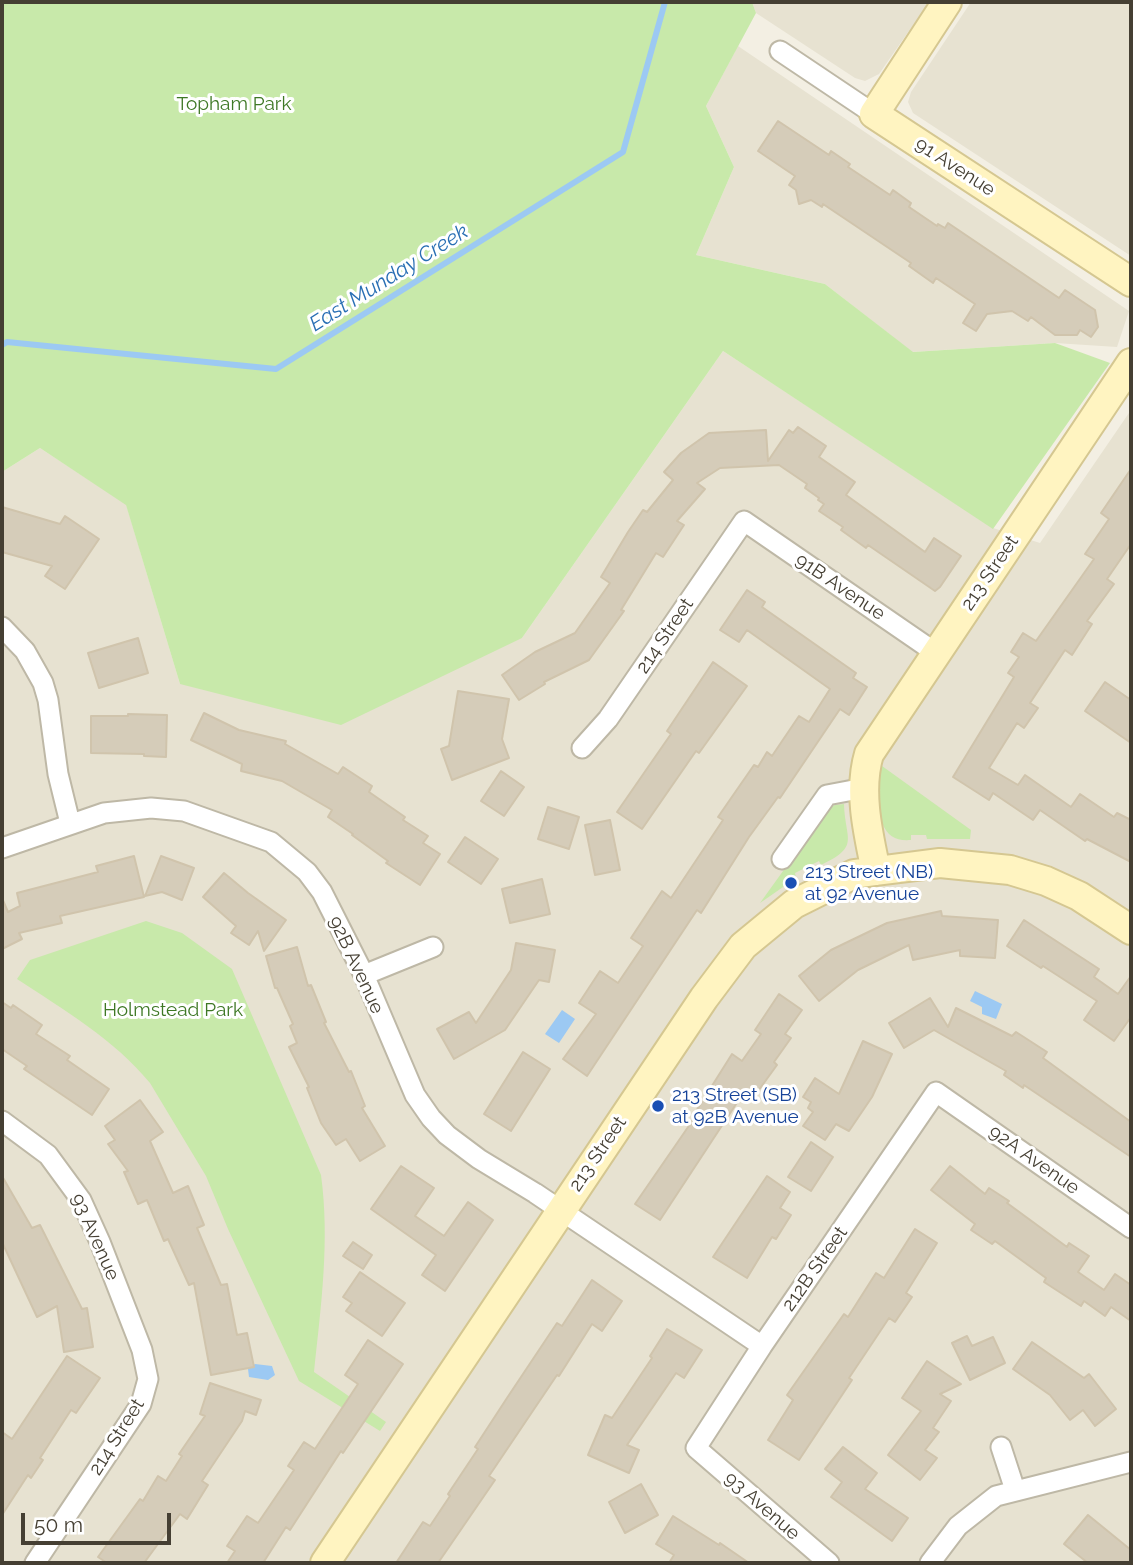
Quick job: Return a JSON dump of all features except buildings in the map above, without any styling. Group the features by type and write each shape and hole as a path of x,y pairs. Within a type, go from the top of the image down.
{"street":[{"path":"874,114 947,2"},
{"name":"91 Avenue","path":"780,51 1131,282"},
{"name":"213 Street","path":"325,1563 560,1210 704,998 743,946 794,904 854,874 876,871 869,838 864,788 864,771 869,754 1131,363"},
{"name":"91B Avenue","path":"744,521 936,653"},
{"name":"214 Street","path":"582,748 608,719 744,521"},
{"path":"2,627 24,651 43,682 58,774 70,823"},
{"path":"782,859 827,795 864,788"},
{"name":"92B Avenue","path":"2,848 70,823 104,813 138,808 172,808 271,842 307,872 322,892 364,975 415,1095 447,1135 762,1346"},
{"path":"876,871 940,863 1010,870 1046,881 1079,896 1131,930"},
{"path":"364,975 433,947"},
{"name":"92A Avenue","path":"936,1092 1131,1228"},
{"name":"212B Street","path":"696,1448 762,1346 936,1092"},
{"name":"93 Avenue","path":"2,1121 48,1155 81,1200 142,1350 148,1380"},
{"name":"214 Street","path":"35,1563 137,1410 148,1380"},
{"path":"1001,1447 1015,1489"},
{"name":"93 Avenue","path":"696,1448 829,1563"},
{"path":"930,1563 958,1527 996,1496 1015,1489 1131,1462"}],"shaded area":[{"path":"752,2 929,2 879,74 865,81 855,78 756,13"},
{"path":"971,2 1131,2 1131,256 913,113 908,102 911,92"},
{"path":"738,46 1129,311 1117,347 1055,343 912,352 825,284 696,255 734,167 706,106"},
{"path":"723,351 993,528 1040,543 1131,410 1131,1563 2,1563 2,472 40,448 126,504 180,684 522,638"}],"green space":[{"name":"Topham Park","path":"2,2 752,2 756,13 706,106 734,167 696,255 825,284 913,352 1055,343 1110,363 993,529 723,351 522,638 341,725 180,684 126,505 40,448 2,472"},
{"path":"882,766 971,830 970,839 927,839 926,835 911,835 911,840 906,840 890,835 882,823 877,824 877,781"},
{"path":"844,804 848,841 842,853 821,865 819,861 795,873 796,878 760,903 827,810"},
{"name":"Holmstead Park","path":"146,921 182,933 232,969 321,1175 325,1249 314,1372 386,1422 380,1431 299,1381 206,1176 150,1083 104,1039 17,979 30,960"}],"water":[{"path":"975,991 1002,1004 996,1019 982,1014 982,1007 970,1001"},
{"path":"562,1010 575,1019 559,1043 545,1034"},
{"path":"255,1364 272,1366 275,1375 268,1380 249,1377 248,1369"}],"waterway":[{"name":"East Munday Creek","path":"2,345 7,342 276,369 623,152 665,2"}],"place":[{"name":"213 Street (NB) at 92 Avenue","path":"791,883"},
{"name":"213 Street (SB) at 92B Avenue","path":"658,1106"}]}
